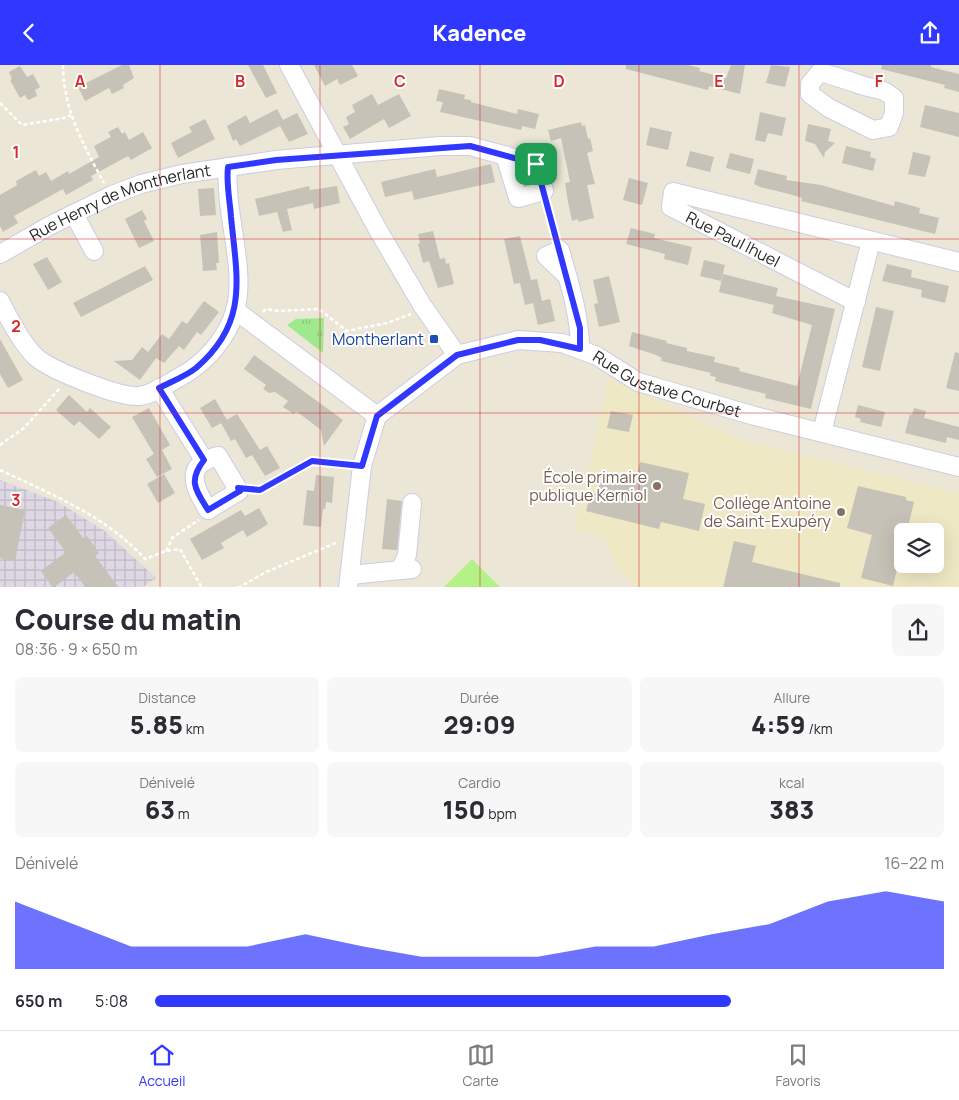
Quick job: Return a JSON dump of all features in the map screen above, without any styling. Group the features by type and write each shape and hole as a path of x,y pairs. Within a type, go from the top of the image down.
{"street":[{"path":"289,65 337,157 429,315 457,355 377,416 362,466 356,535 349,581 407,569 412,503"},
{"path":"843,71 864,86 883,89 894,98 894,113 889,127 873,130 829,108 810,94 810,84 820,73 843,71"},
{"name":"Rue Henry de Montherlant","path":"0,254 110,196 157,180 276,160 470,146 536,164 544,191"},
{"path":"505,155 518,198 544,191"},
{"path":"0,301 29,349 38,359 68,374 127,397 142,396 195,369 210,354 230,323 235,310 237,274 228,167"},
{"name":"Rue Paul Ihuel","path":"856,302 671,207 673,192 959,262"},
{"path":"74,214 94,251"},
{"path":"822,432 871,241"},
{"path":"560,250 580,328 580,349"},
{"path":"235,310 377,416"},
{"name":"Rue Gustave Courbet","path":"457,355 518,340 540,340 580,349 598,356 638,382 755,416 959,467"},
{"path":"159,388 204,460"},
{"path":"218,456 238,488 240,491 208,510 194,488 195,472 204,460 218,456"}],"path":[{"path":"64,65 63,75 76,132 110,196"},
{"path":"0,103 22,125 64,119 71,115"},
{"path":"544,191 560,250"},
{"path":"253,324 266,309 279,311 319,309 347,331 387,323 413,313 429,315"},
{"path":"0,445 24,427 62,386 68,374"},
{"path":"238,488 260,490 312,461 362,466"},
{"path":"0,470 80,509 110,527 145,559 166,551 180,549 202,587"},
{"path":"166,551 174,537 204,516 208,510"},
{"path":"238,587 266,572 356,535"}],"shaded area":[{"path":"609,378 741,440 959,493 959,587 638,587 617,569 605,537 574,532"},
{"path":"0,480 58,502 106,532 156,578 143,587 0,587"}],"green space":[{"path":"324,318 323,353 287,325 296,319"},
{"path":"472,559 500,587 444,587"}],"building":[{"path":"122,65 129,65 134,78 123,85 124,88 112,94 109,88 85,101 78,87"},
{"path":"248,65 263,65 277,93 266,98"},
{"path":"314,65 352,65 358,76 340,85 337,79 325,86"},
{"path":"626,65 688,65 700,68 699,71 726,78 731,65 745,65 740,94 709,86 708,90 688,85 626,69"},
{"path":"771,65 790,67 785,87 766,83"},
{"path":"882,65 931,65 931,67 959,74 959,92 944,88 945,85 881,69"},
{"path":"20,66 27,77 33,74 40,87 35,90 37,96 28,100 25,95 20,98 10,80 12,79 9,72"},
{"path":"439,89 465,95 464,99 471,100 471,102 517,114 518,109 539,114 535,129 522,126 521,130 440,112 443,102 436,101"},
{"path":"372,94 378,105 399,94 411,116 389,128 384,119 350,139 343,127 349,124 346,117 355,112 352,105"},
{"path":"925,105 959,113 959,137 920,127"},
{"path":"277,109 283,120 297,113 308,134 289,142 280,126 240,146 236,139 233,141 227,126 246,115 250,123"},
{"path":"760,112 786,118 782,136 768,133 765,142 755,140"},
{"path":"205,119 215,139 178,158 171,143 192,132 189,127"},
{"path":"581,122 582,126 585,125 593,151 587,153 595,184 587,185 594,218 578,222 578,219 572,221 568,202 565,183 570,182 561,138 551,141 548,130"},
{"path":"808,124 831,129 828,141 835,143 825,152 824,158 815,144 805,141"},
{"path":"118,127 122,134 125,132 129,140 143,132 152,148 131,160 128,156 91,176 93,180 66,195 63,189 14,216 18,223 3,232 0,226 0,195 17,185 16,181 36,170 39,176 46,172 51,181 68,171 69,174 99,157 94,146 111,137 108,132"},
{"path":"650,127 672,132 668,150 646,145"},
{"path":"846,146 871,152 870,157 876,159 873,171 842,163"},
{"path":"690,151 714,157 710,172 686,166"},
{"path":"913,152 931,156 925,177 908,174"},
{"path":"730,153 754,159 750,174 726,168"},
{"path":"491,164 495,182 414,200 412,191 385,197 381,182 435,169 437,177"},
{"path":"758,169 787,176 786,180 821,185 894,206 895,201 920,208 919,213 939,218 935,234 801,201 802,198 760,187 754,184"},
{"path":"629,178 648,183 642,205 623,200"},
{"path":"309,186 310,190 337,186 340,203 314,209 313,203 287,209 292,230 283,232 277,212 259,216 255,199"},
{"path":"214,188 216,215 200,216 198,189"},
{"path":"142,210 147,219 144,221 154,241 139,248 125,219"},
{"path":"631,228 655,234 654,238 692,247 688,265 664,259 665,254 626,244"},
{"path":"433,231 440,259 445,258 446,264 449,263 454,284 438,288 429,261 423,263 418,244 420,243 418,234"},
{"path":"217,232 219,263 216,263 217,270 203,271 200,235"},
{"path":"520,236 531,280 537,279 542,301 550,299 555,321 538,325 533,303 525,305 520,283 514,284 504,239"},
{"path":"47,257 62,282 48,290 33,264"},
{"path":"704,260 725,265 721,281 700,276"},
{"path":"887,264 912,270 911,277 949,286 945,303 921,297 922,290 882,281"},
{"path":"145,266 153,280 81,317 73,303"},
{"path":"723,274 778,288 776,296 835,309 811,409 765,398 766,394 715,381 716,377 710,376 711,373 661,361 662,358 656,355 629,346 632,332 667,341 666,343 687,348 687,351 715,357 714,362 740,368 739,371 797,386 812,325 772,313 774,305 719,292"},
{"path":"609,276 620,322 599,327 594,304 598,303 593,280"},
{"path":"204,301 219,312 201,335 197,332 184,350 179,346 164,363 156,358 140,380 114,361 132,360 142,347 148,352 162,334 169,339 182,321 187,324"},
{"path":"876,307 894,311 880,371 862,367"},
{"path":"0,339 23,380 8,388 0,374"},
{"path":"955,352 959,353 959,391 946,388"},
{"path":"254,355 343,420 324,446 321,430 296,411 294,414 283,407 288,401 275,392 269,393 263,389 266,385 244,369"},
{"path":"69,395 87,412 90,408 111,427 99,439 79,421 74,426 56,410"},
{"path":"215,399 227,420 212,428 200,408"},
{"path":"858,405 885,412 881,427 860,422 861,419 855,417"},
{"path":"149,408 170,445 162,450 172,469 157,477 146,459 154,454 132,417"},
{"path":"914,408 926,411 924,418 959,427 959,440 947,437 946,443 905,433 910,414 912,415"},
{"path":"611,411 633,415 629,432 607,428"},
{"path":"237,414 260,450 267,446 280,468 265,476 252,455 246,458 235,439 231,441 221,423"},
{"path":"640,462 689,473 683,499 705,504 699,531 661,522 659,529 586,511 591,492 597,494 603,472 636,480"},
{"path":"164,474 175,493 158,503 147,484"},
{"path":"316,475 334,477 332,503 326,502 325,509 323,509 321,527 303,525 307,490 314,491"},
{"path":"858,486 906,497 906,500 914,502 909,523 894,523 894,573 896,573 893,586 861,578 872,535 847,528"},
{"path":"387,499 402,501 397,550 382,549"},
{"path":"0,505 25,510 15,561 0,558"},
{"path":"259,508 268,524 247,537 243,530 221,543 224,548 202,560 190,539 241,510 245,516"},
{"path":"66,515 84,539 87,536 99,553 95,556 118,587 85,587 74,572 52,587 41,571 66,552 48,528"},
{"path":"734,541 756,546 752,562 840,583 840,587 723,587"}],"place":[{"name":"Montherlant","path":"434,339"},
{"name":"École primaire publique Kerniol","path":"657,486"},
{"name":"Collège Antoine de Saint-Exupéry","path":"841,512"}],"route":[{"path":"470,146 536,164 580,328 580,349 562,343 518,340 457,355 377,416 362,466 312,461 260,490 238,488 240,491 208,510 194,488 195,472 204,460 159,388 195,369 210,354 230,323 235,310 237,274 227,175 228,167 276,160 470,146"}]}
